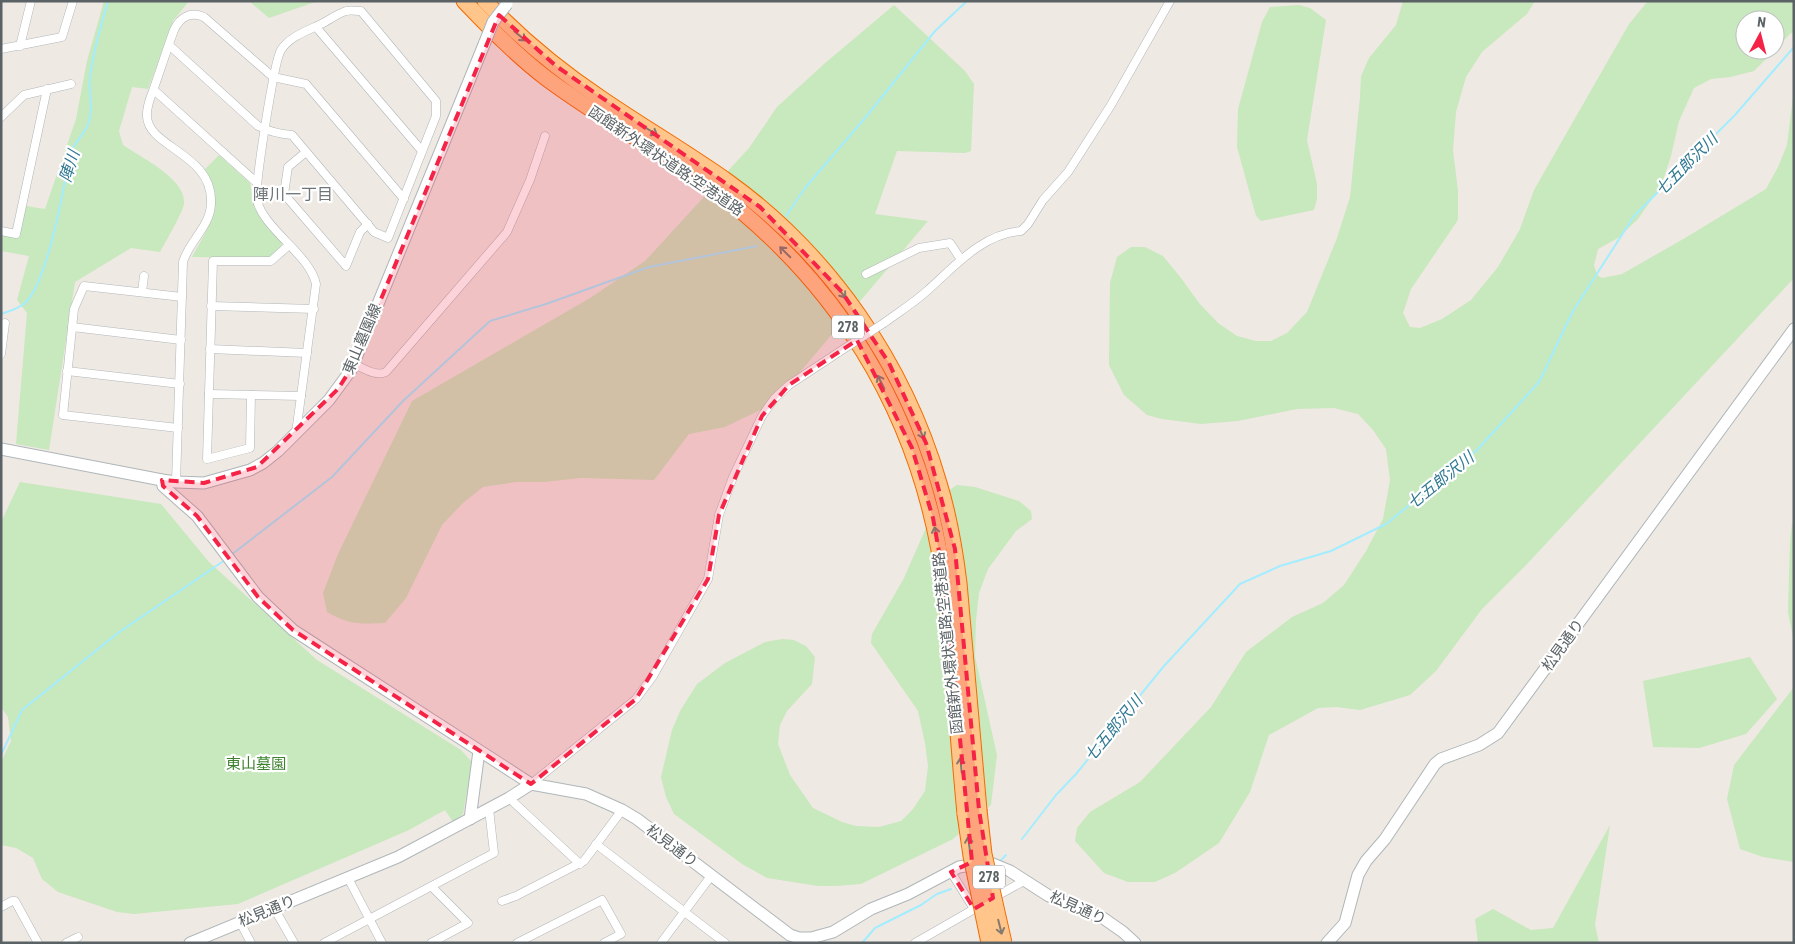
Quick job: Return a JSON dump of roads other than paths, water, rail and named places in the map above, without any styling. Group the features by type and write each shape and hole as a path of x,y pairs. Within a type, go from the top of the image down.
{"highway":[{"name":"函館新外環状道路;空港道路","path":"464,1 499,38 544,77 690,174 749,218 809,277 852,332 875,370 912,448 933,518 945,585 972,812 984,854 1004,943"},
{"name":"函館新外環状道路;空港道路","path":"485,1 510,27 556,66 601,99 728,182 767,213 795,239 842,292 865,324 889,363 910,404 926,443 942,491 955,549 961,602 972,812 971,856 989,943"}],"street":[{"path":"1,49 62,37 73,1"},
{"path":"162,480 163,486 197,516 258,597 293,630 530,784 636,699 647,683 708,579 719,515 733,478 762,416 774,399 789,385 884,323 927,291 960,258 991,240 1014,231 1021,231 1028,224 1043,200 1068,172 1112,105 1170,1"},
{"path":"20,46 29,2"},
{"name":"東山墓園線","path":"1,449 162,480 204,483 250,470 271,457 329,400 345,380 354,364 484,42 493,22 508,3"},
{"path":"169,45 258,126 266,130 273,133 292,135 374,232 388,238 436,116 436,101 361,11 346,11 296,36 285,45 279,55 273,77 266,130 257,183 256,195 260,209 314,276 317,289 296,434"},
{"path":"176,482 185,257 208,218 211,205 210,194 203,174 193,162 160,138 148,124 147,110 169,45 180,21 188,15 198,14 204,17 273,77 306,84 404,199"},
{"path":"316,27 422,152"},
{"path":"1,117 24,96 71,84"},
{"path":"1,231 16,234 47,89"},
{"path":"154,90 257,183"},
{"path":"354,364 375,373 383,374 386,372 507,232 530,180 544,136"},
{"path":"306,152 288,167 284,194 346,266 360,232 368,224"},
{"path":"866,274 919,248 950,243 960,258"},
{"path":"251,395 250,448 206,459 213,261 271,262 289,245"},
{"path":"142,292 144,276"},
{"path":"178,428 63,415 74,309 84,286 182,297"},
{"path":"211,306 314,309"},
{"path":"1,354 5,323"},
{"path":"72,327 181,340"},
{"name":"松見通り","path":"1327,943 1345,923 1358,875 1366,861 1385,839 1435,764 1441,759 1479,745 1498,733 1794,329"},
{"path":"210,350 307,353"},
{"path":"67,371 180,384"},
{"path":"209,394 301,396"},
{"path":"470,819 479,752"},
{"name":"松見通り","path":"190,943 398,856 489,809 530,784 586,794 637,819 711,876 787,939 811,938 832,932 871,909 908,894 966,864 983,863 993,864 1010,871 1049,896 1103,918 1135,943"},
{"path":"509,798 580,864"},
{"path":"324,943 494,853 489,809"},
{"path":"502,901 516,896 584,861 622,810"},
{"path":"596,844 725,943"},
{"path":"951,872 974,909"},
{"path":"661,943 711,876"},
{"path":"348,878 382,943"},
{"path":"915,943 1024,881"},
{"path":"431,943 468,923 432,887"},
{"path":"517,943 602,900 621,934 604,943"},
{"path":"1,907 15,901 36,942"},
{"path":"274,908 294,943"},
{"path":"240,922 251,943"},
{"path":"66,943 78,937"}],"waterway":[{"name":"陣川","path":"1,314 25,303 33,292 48,255 70,154 90,118 91,67 108,1"},
{"path":"786,216 805,188 865,118 935,31 967,1"},
{"name":"七五郎沢川","path":"1022,839 1056,795 1076,774 1164,666 1240,584 1280,566 1331,551 1386,524 1477,450 1539,382 1573,311 1634,216 1735,115 1794,47"},
{"path":"231,555 332,477 403,401 490,321 546,304 649,267 757,246"},
{"path":"1,755 22,710 118,633 225,560"},
{"name":"七五郎沢川","path":"1000,861 1006,855"},
{"name":"七五郎沢川","path":"862,943 875,928 921,905 937,894 951,889"}],"district":[{"name":"陣川一丁目","path":"293,194"}],"park label":[{"name":"東山墓園","path":"256,764"}]}
